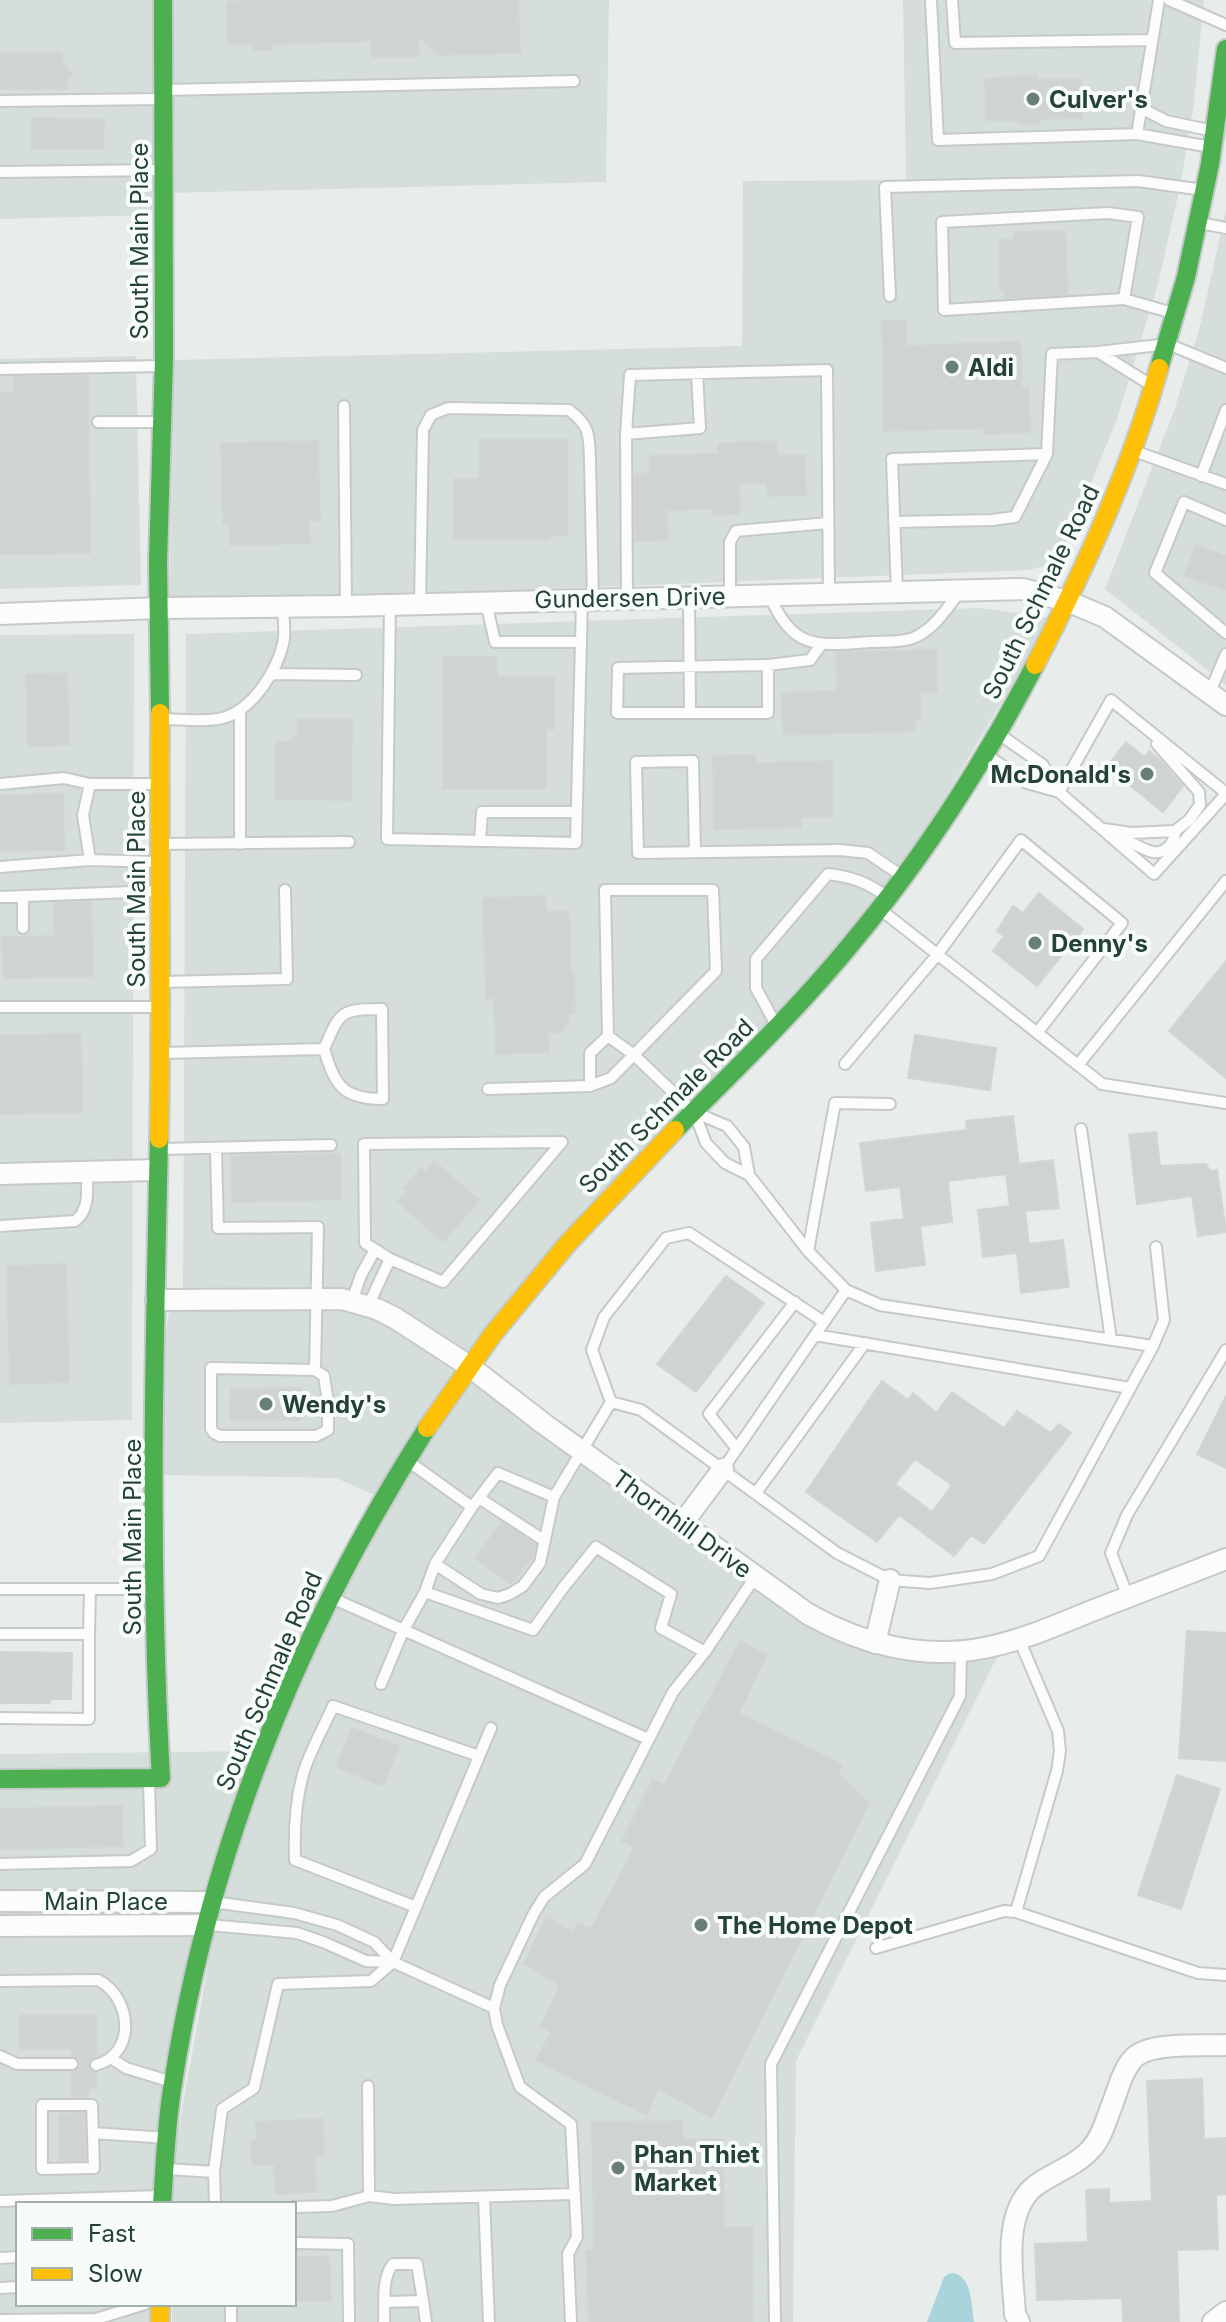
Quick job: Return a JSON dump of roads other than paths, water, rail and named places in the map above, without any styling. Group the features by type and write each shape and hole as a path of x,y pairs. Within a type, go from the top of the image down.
{"main road":[{"name":"South Main Place","path":"155,1778 158,1725 156,1300 161,1053 158,561 164,366 163,0"},
{"name":"South Schmale Road","path":"163,2200 173,2082 211,1902 265,1741 328,1596 406,1460 469,1366 563,1247 777,1028 884,904 999,734 1100,533 1155,388 1177,314 1206,191 1223,100 1226,49"},
{"path":"0,1779 155,1778"}],"street":[{"name":"Gundersen Drive","path":"0,614 1023,589 1067,601 1105,617 1218,698"},
{"path":"0,1174 157,1170"},
{"name":"Thornhill Drive","path":"156,1300 316,1298 360,1304 395,1318 469,1366 808,1614 833,1628 875,1643 911,1651 961,1652 984,1648 1019,1639 1226,1559"},
{"path":"682,1524 723,1469"},
{"path":"875,1643 890,1580"},
{"name":"Main Place","path":"0,1901 211,1902"},
{"name":"Main Place","path":"0,1926 206,1925"},
{"path":"1019,2322 1015,2314 1012,2228 1021,2202 1033,2188 1090,2150 1102,2133 1125,2070 1136,2056 1153,2048 1226,2045"},
{"path":"1213,2322 1226,2312"}],"lane":[{"path":"931,0 938,140 1137,134 1215,139"},
{"path":"952,0 955,43 1152,40"},
{"path":"1137,134 1159,0"},
{"path":"1169,0 1226,25"},
{"path":"0,101 574,81"},
{"path":"1141,108 1215,139"},
{"path":"0,172 162,170"},
{"path":"890,296 885,187 1138,181 1206,191"},
{"path":"1124,299 1138,217 1108,213 942,222 944,310 1124,299 1177,314"},
{"path":"1199,223 1226,228"},
{"path":"894,522 1015,517 1047,454 1052,354 1168,344 1226,368"},
{"path":"1098,352 1155,388"},
{"path":"0,369 164,366"},
{"path":"627,599 626,434 630,375 697,373 827,370 829,594"},
{"path":"626,434 700,428 697,373"},
{"path":"344,406 346,606"},
{"path":"390,604 387,839 576,843 581,642 587,600 589,441 585,422 569,410 448,408 431,415 423,430 420,604"},
{"path":"1201,476 1226,410"},
{"path":"98,422 162,422"},
{"path":"1132,451 1226,484"},
{"path":"897,592 892,459 1047,454"},
{"path":"1226,520 1184,502 1155,573 1226,633"},
{"path":"730,596 730,542 736,531 828,523"},
{"path":"769,595 780,620 797,636 821,645 911,639 935,624 961,590"},
{"path":"689,597 690,713"},
{"path":"486,602 495,642 581,642"},
{"path":"160,719 209,720 224,718 240,710 271,674 284,641 283,606"},
{"path":"768,665 768,713 617,713 618,668 768,665 810,660 821,645"},
{"path":"1218,698 1226,654"},
{"path":"271,674 356,675"},
{"path":"999,734 1043,765 1059,792 1154,874 1226,794 1111,700 1059,792"},
{"path":"240,710 240,844"},
{"path":"1102,829 1131,833 1175,831 1189,820 1200,805 1199,792 1139,723"},
{"path":"986,754 1027,783 1059,792"},
{"path":"695,852 693,761 636,762 638,853 840,850 868,853 903,877"},
{"path":"0,784 64,778 90,784 160,784"},
{"path":"90,784 83,815 90,860"},
{"path":"480,841 482,812 577,812"},
{"path":"1102,829 1154,853 1166,849 1175,839 1175,831"},
{"path":"845,1064 937,955 1021,840 1122,923 1037,1033"},
{"path":"0,867 240,844 349,842"},
{"path":"777,1028 756,988 756,959 828,874 852,877 868,883 884,904 937,955 1102,1084 1226,1103"},
{"path":"1078,1065 1226,881"},
{"path":"159,982 287,979 285,890"},
{"path":"488,1089 590,1086 611,1078 716,971 713,890 605,890 608,1036 590,1053 590,1086"},
{"path":"0,897 160,891"},
{"path":"23,896 23,928"},
{"path":"0,1007 159,1007"},
{"path":"356,1009 382,1009 383,1099 362,1099 347,1093 332,1074 324,1049 342,1014 356,1009"},
{"path":"608,1036 634,1055 694,1112 727,1126 744,1147 749,1175"},
{"path":"161,1053 324,1049"},
{"path":"808,1251 835,1103 890,1104"},
{"path":"694,1112 706,1143 725,1163 749,1175 808,1251 846,1290 880,1305 1153,1346"},
{"path":"1081,1129 1111,1340"},
{"path":"562,1142 443,1282 390,1259 365,1243 364,1144 562,1142"},
{"path":"157,1149 331,1145"},
{"path":"216,1149 218,1228 318,1227 315,1370"},
{"path":"0,1226 75,1221 85,1209 87,1172"},
{"path":"435,1564 481,1594 498,1598 523,1586 540,1563 554,1497 611,1402 592,1350 604,1317 666,1238 689,1233 824,1322"},
{"path":"611,1402 641,1410 837,1553 890,1580 930,1583 992,1574 1039,1556 1153,1346 1164,1320 1156,1247"},
{"path":"360,1304 361,1275 375,1250"},
{"path":"360,1304 390,1259"},
{"path":"723,1469 846,1290"},
{"path":"737,1449 709,1414 795,1302"},
{"path":"815,1335 1130,1388"},
{"path":"756,1493 865,1343"},
{"path":"1128,1597 1111,1553 1127,1515 1226,1350"},
{"path":"211,1368 315,1370 324,1376 328,1402 328,1430 323,1433 316,1436 220,1436 211,1429 211,1368"},
{"path":"406,1460 475,1503 545,1541"},
{"path":"381,1684 435,1564 498,1473 554,1497"},
{"path":"425,1592 533,1630 596,1547 671,1594 661,1628 705,1652"},
{"path":"571,2322 568,2254 577,2237 571,2124 520,2087 497,2025 494,2008 510,1960 533,1915 544,1897 585,1864 673,1692 705,1652 755,1577"},
{"path":"0,1589 156,1589"},
{"path":"0,1718 89,1719 90,1589"},
{"path":"328,1596 648,1739"},
{"path":"0,1634 89,1634"},
{"path":"1016,1912 1060,1751 1058,1731 1019,1639"},
{"path":"775,2322 771,2064 960,1696 961,1652"},
{"path":"416,1907 295,1860 297,1800 305,1769 333,1706 479,1756"},
{"path":"215,2202 214,2172 222,2109 254,2088 278,1984 371,1981 393,1962 491,1728"},
{"path":"0,1864 131,1861 151,1849 155,1778"},
{"path":"211,1902 313,1917 374,1942 393,1962 494,2008"},
{"path":"876,1948 1004,1911 1016,1912 1198,1973 1226,1975"},
{"path":"206,1925 297,1933 366,1961 393,1962"},
{"path":"0,1981 98,1980 104,1983 122,2007 125,2039 107,2062 96,2065"},
{"path":"0,2056 17,2064 72,2064"},
{"path":"111,2058 126,2068 173,2082"},
{"path":"368,2086 369,2196"},
{"path":"42,2105 92,2105 93,2133 94,2168 42,2169 42,2105"},
{"path":"93,2133 167,2138"},
{"path":"165,2169 214,2172"},
{"path":"296,2207 332,2206 369,2196 394,2199 575,2194"},
{"path":"484,2197 489,2322"},
{"path":"0,2201 163,2200"},
{"path":"296,2243 348,2244 349,2322"},
{"path":"384,2322 385,2286 390,2267 393,2264 413,2263 418,2268 426,2322"},
{"path":"385,2302 423,2301"},
{"path":"0,2320 97,2321 139,2306"}],"water":[{"path":"950,2273 957,2274 966,2283 974,2322 927,2322 944,2277"}],"place":[{"name":"Culver's","path":"1033,99"},
{"name":"Aldi","path":"952,367"},
{"name":"McDonald's","path":"1147,774"},
{"name":"Denny's","path":"1035,943"},
{"name":"Wendy's","path":"266,1404"},
{"name":"The Home Depot","path":"701,1925"},
{"name":"Phan Thiet Market","path":"618,2168"}]}
